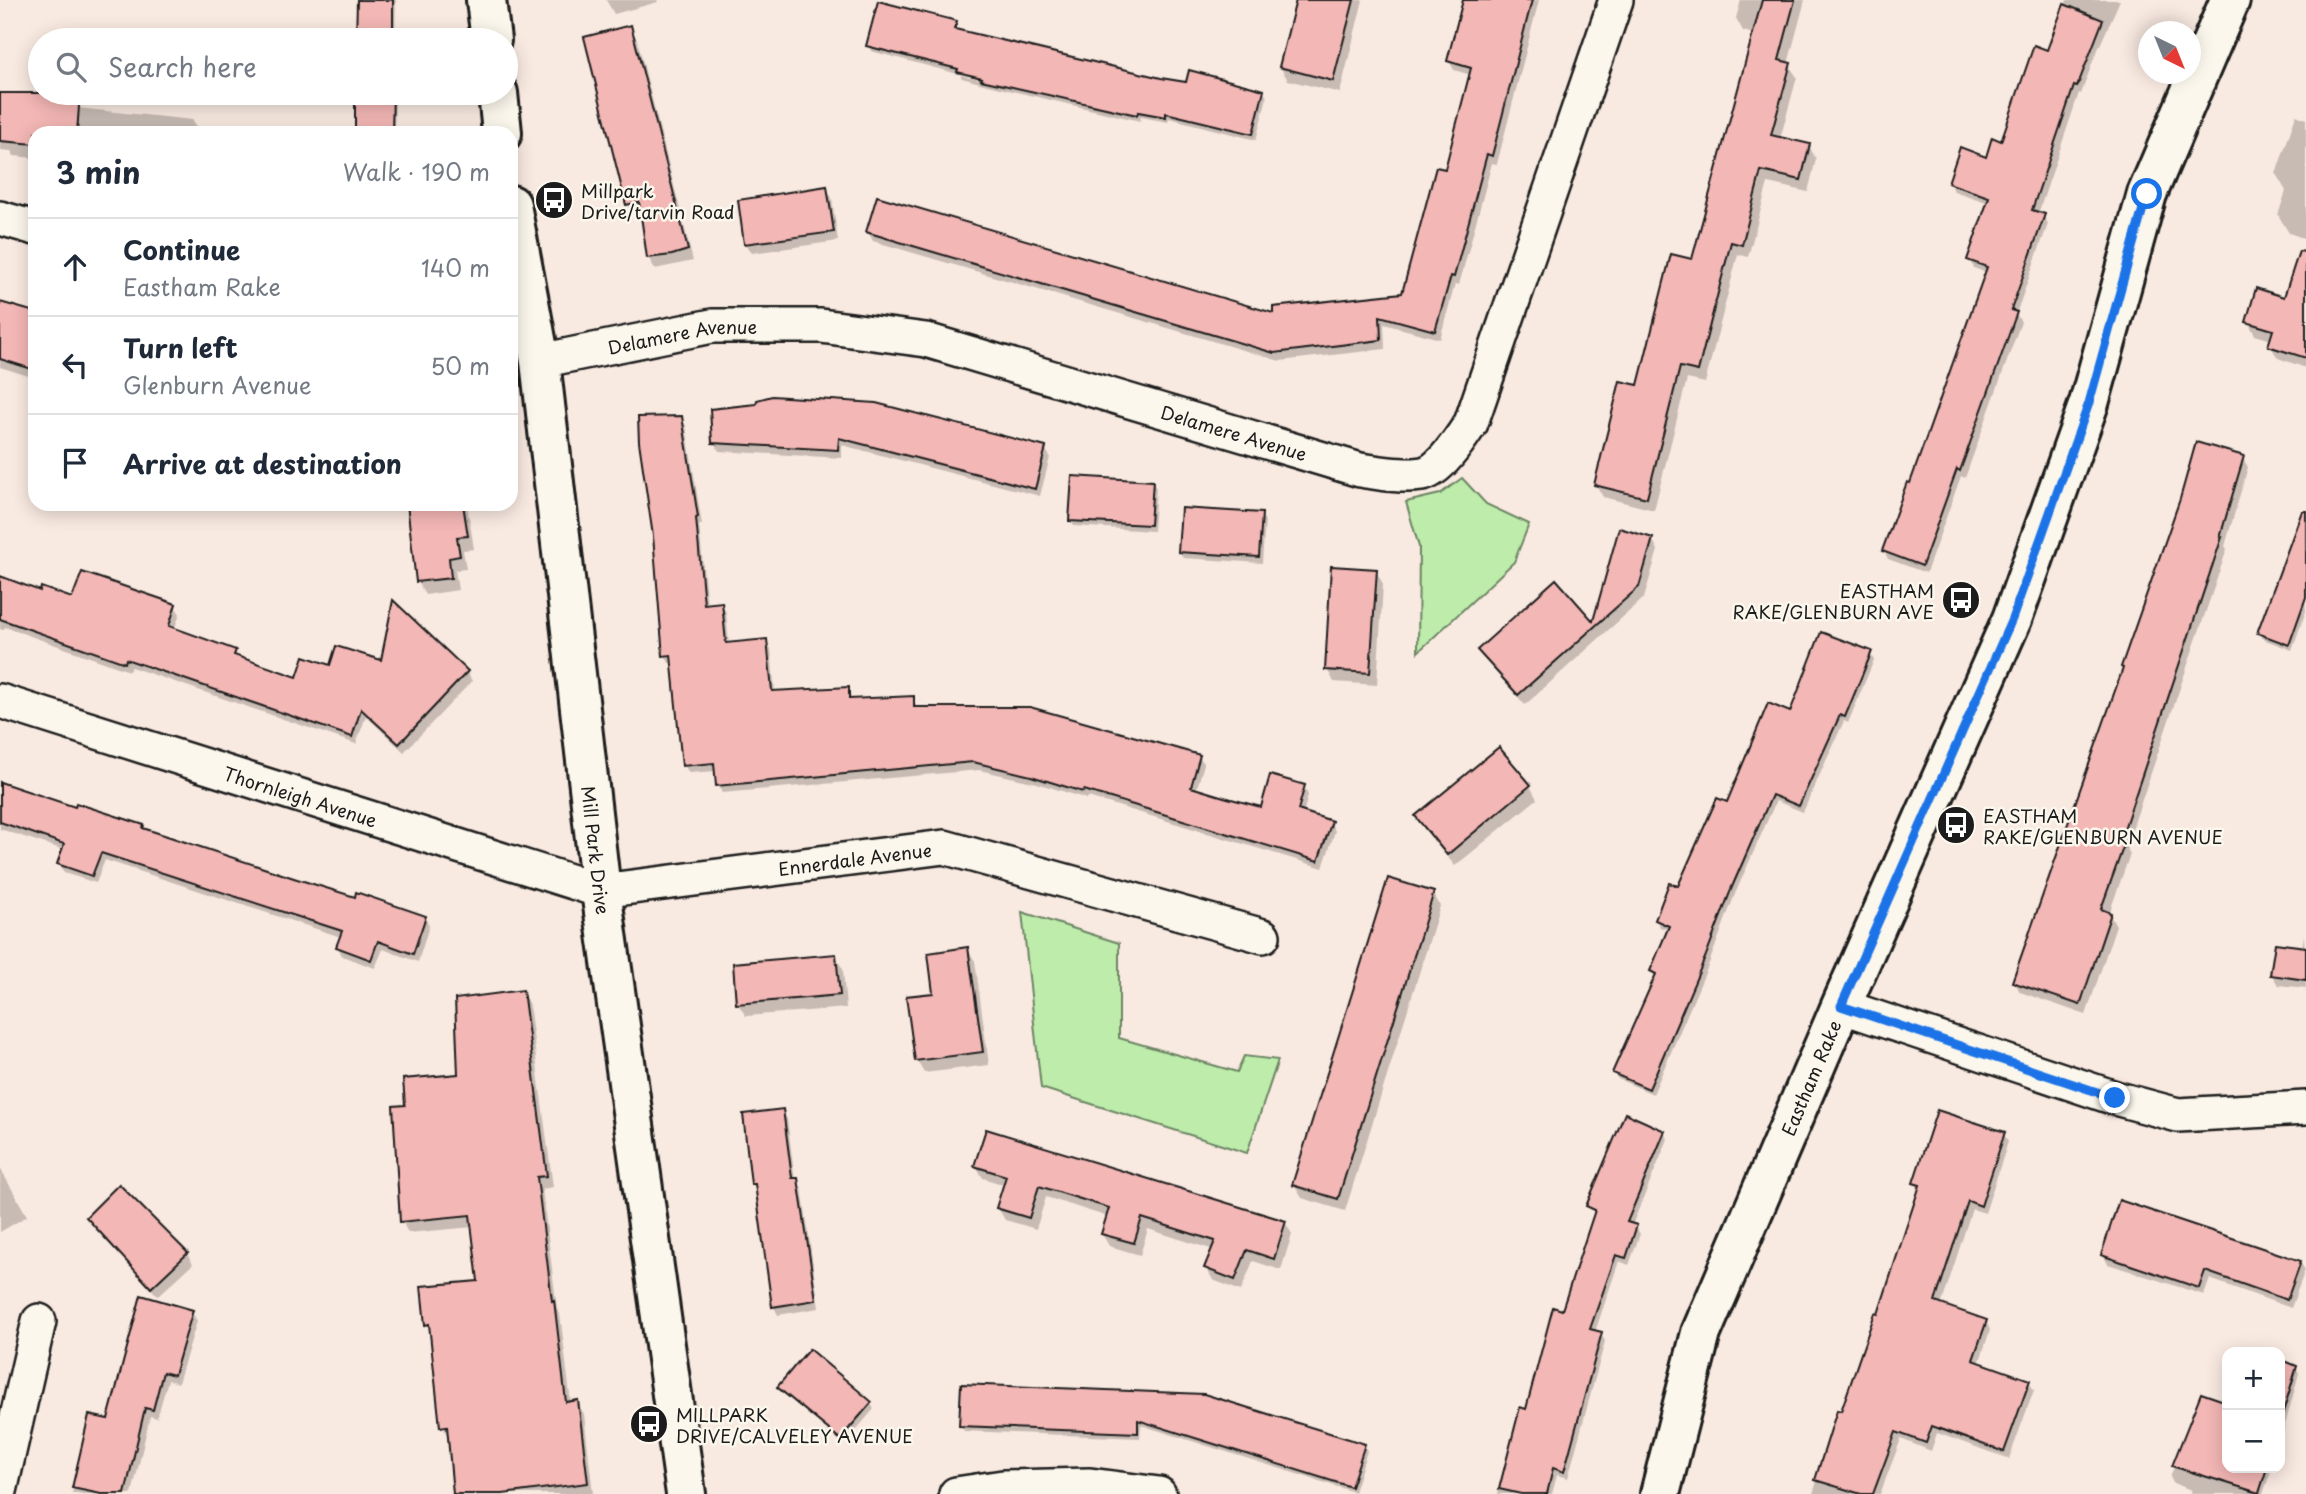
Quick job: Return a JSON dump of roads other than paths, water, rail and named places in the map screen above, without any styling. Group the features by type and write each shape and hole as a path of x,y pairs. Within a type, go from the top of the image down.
{"street":[{"path":"486,0 490,28"},
{"name":"Delamere Avenue","path":"540,361 712,326 821,326 926,340 1360,470 1387,474 1424,474 1452,452 1471,423 1616,0"},
{"name":"Eastham Rake","path":"1660,1494 1701,1333 1841,1006 2012,619 2089,403 2147,194 2230,0"},
{"path":"499,105 501,126"},
{"path":"0,218 28,226"},
{"name":"Mill Park Drive","path":"518,249 540,361 601,891 686,1494"},
{"name":"Thornleigh Avenue","path":"0,701 601,891"},
{"name":"Ennerdale Avenue","path":"601,891 944,847 1264,936"},
{"path":"1841,1006 2115,1098 2178,1115 2305,1113"},
{"path":"0,1491 39,1321"},
{"path":"956,1494 1003,1487 1090,1485 1159,1494"}],"place":[{"name":"Millpark Drive/tarvin Road","path":"554,200"},
{"name":"EASTHAM RAKE/GLENBURN AVE","path":"1961,600"},
{"name":"EASTHAM RAKE/GLENBURN AVENUE","path":"1956,825"},
{"name":"MILLPARK DRIVE/CALVELEY AVENUE","path":"649,1424"}]}
